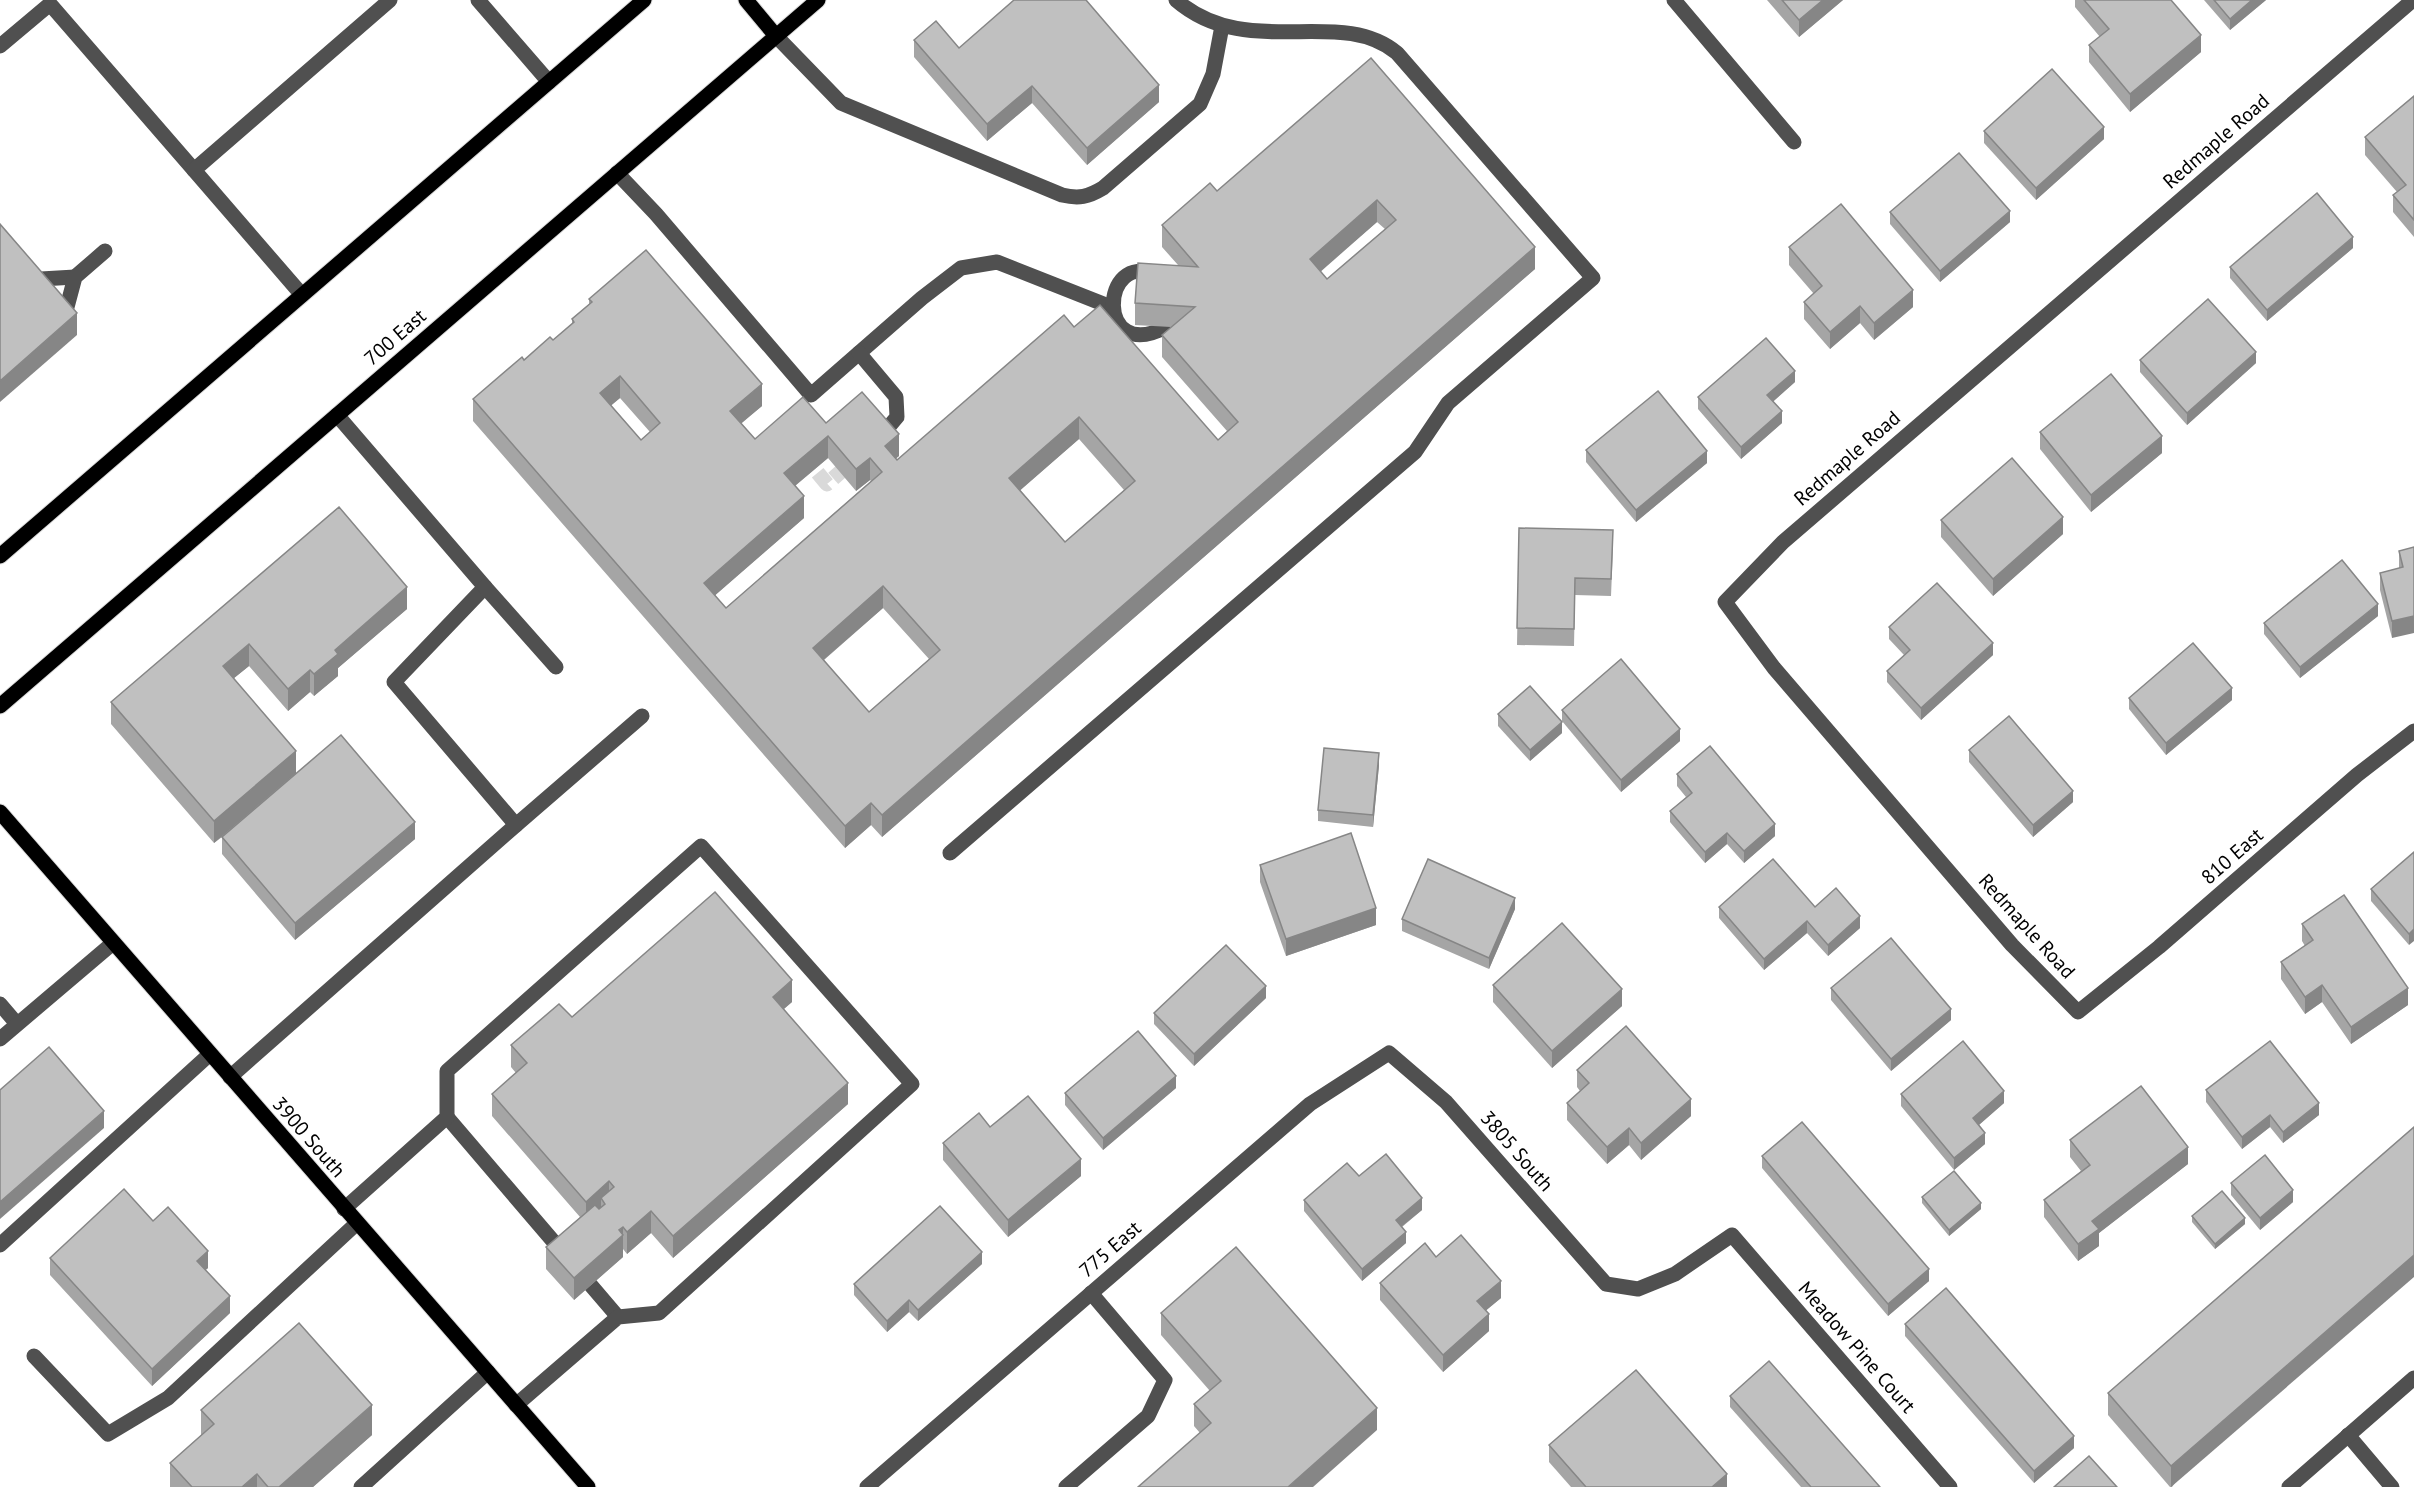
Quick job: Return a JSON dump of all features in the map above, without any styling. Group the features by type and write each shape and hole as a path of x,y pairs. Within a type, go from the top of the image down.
{"main road":[{"path":"0,556 644,0"},
{"path":"746,0 776,36"},
{"name":"700 East","path":"0,706 818,0"},
{"name":"3900 South","path":"0,812 356,1224 588,1487"}],"street":[{"path":"194,170 390,0"},
{"path":"478,0 549,82"},
{"path":"950,852 1415,452 1448,403 1593,278 1397,53 1385,43 1353,34 1248,32 1204,21 1176,0"},
{"path":"1674,0 1794,142"},
{"name":"Redmaple Road","path":"2078,1012 2012,945 1781,677 1725,602 1783,542 2413,0"},
{"path":"0,46 52,2 302,295"},
{"path":"776,36 841,103 1062,195 1076,198 1089,196 1103,188 1200,104 1213,74 1222,26"},
{"path":"617,173 656,214 811,395"},
{"path":"59,314 67,307 75,277 105,251"},
{"path":"797,408 922,298 961,268 997,262 1111,307"},
{"path":"1166,327 1150,335 1129,332 1120,326 1111,307 1116,287 1131,274 1151,273 1170,286"},
{"path":"34,285 41,279 75,277"},
{"path":"859,353 896,397 897,417 882,436"},
{"path":"337,415 556,668"},
{"path":"485,587 393,682 516,825"},
{"path":"230,1077 642,716"},
{"name":"810 East","path":"2078,1012 2159,948 2357,775 2414,731"},
{"path":"516,1405 618,1317 659,1313 912,1084 701,846 447,1071 447,1117 618,1317"},
{"path":"0,1039 113,943"},
{"path":"0,1004 17,1024"},
{"name":"3805 South","path":"1389,1053 1446,1102 1606,1284 1638,1289 1675,1274 1732,1235"},
{"name":"775 East","path":"867,1487 1310,1104 1389,1053"},
{"path":"0,1245 210,1054"},
{"path":"344,1209 447,1117"},
{"path":"34,1356 108,1434 168,1398 356,1224"},
{"name":"Meadow Pine Court","path":"1732,1235 1950,1487"},
{"path":"1066,1487 1148,1416 1165,1380 1091,1293"},
{"path":"361,1487 488,1372"},
{"path":"2289,1487 2414,1378"},
{"path":"2348,1435 2392,1487"}],"building":[{"path":"1014,0 1086,0 1159,85 1087,148 1032,86 987,124 914,40 936,21 959,48"},
{"path":"1782,0 1823,0 1799,20"},
{"path":"2084,0 2171,0 2201,35 2130,94 2089,45 2109,29"},
{"path":"2214,0 2252,0 2230,19"},
{"path":"1371,58 1535,247 882,815 871,803 845,826 473,399 522,357 524,360 550,337 553,340 574,322 572,319 592,302 589,299 646,250 762,384 730,411 755,439 803,397 826,423 862,392 899,434 885,446 897,460 1064,315 1074,327 1100,305 1218,440 1238,422 1162,335 1195,307 1135,303 1138,263 1198,267 1162,225 1210,183 1217,191","holes":["1377,200 1396,220 1327,279 1310,259","620,376 660,423 641,440 600,393","1079,417 1135,481 1065,542 1009,478","828,436 856,469 870,458 882,472 726,608 704,583 804,496 784,473","883,586 940,650 869,712 813,648"]},
{"path":"2052,69 2104,127 2036,188 1984,131"},
{"path":"2414,96 2414,220 2393,195 2406,185 2365,137"},
{"path":"1959,153 2010,211 1940,271 1890,212"},
{"path":"2317,193 2353,237 2267,310 2230,267"},
{"path":"1841,204 1913,290 1874,323 1860,306 1830,332 1804,302 1822,286 1789,247"},
{"path":"0,224 77,313 0,381"},
{"path":"2208,299 2256,352 2187,413 2140,360"},
{"path":"1766,338 1795,371 1767,395 1782,411 1741,447 1698,397"},
{"path":"2111,374 2162,436 2091,495 2040,432"},
{"path":"1658,391 1707,451 1636,510 1586,450"},
{"path":"2012,458 2063,517 1993,579 1941,520"},
{"path":"339,507 407,587 335,650 338,654 314,674 310,670 288,689 249,644 223,666 296,751 214,821 111,702"},
{"path":"1519,528 1613,530 1611,579 1575,578 1574,629 1517,628"},
{"path":"2414,547 2414,616 2392,621 2380,573 2403,567 2399,551"},
{"path":"2342,560 2378,604 2300,667 2264,623"},
{"path":"1937,583 1993,643 1921,708 1887,671 1910,650 1889,627"},
{"path":"2193,643 2232,688 2166,743 2129,698"},
{"path":"1621,659 1680,729 1621,780 1562,710"},
{"path":"1530,686 1562,722 1530,750 1498,714"},
{"path":"2009,716 2073,791 2033,825 1969,750"},
{"path":"341,735 415,822 295,923 222,837"},
{"path":"1710,746 1775,824 1744,851 1727,833 1705,852 1670,811 1692,793 1677,774"},
{"path":"1324,748 1379,753 1373,815 1318,810"},
{"path":"1351,833 1376,908 1286,939 1260,865"},
{"path":"2414,852 2414,929 2409,934 2371,889"},
{"path":"1428,859 1515,898 1489,958 1402,919"},
{"path":"1773,859 1815,907 1836,888 1860,916 1828,945 1807,921 1764,959 1719,907"},
{"path":"715,892 792,980 773,997 848,1083 673,1236 651,1211 627,1232 623,1227 619,1230 623,1235 574,1278 546,1247 595,1205 599,1209 605,1204 601,1198 614,1187 609,1181 586,1202 492,1094 527,1063 511,1045 559,1004 572,1017"},
{"path":"2344,895 2408,988 2351,1027 2322,985 2305,997 2281,962 2313,940 2302,924"},
{"path":"1562,923 1622,989 1552,1051 1493,985"},
{"path":"1891,938 1951,1009 1891,1059 1831,988"},
{"path":"1226,945 1266,986 1194,1054 1154,1013"},
{"path":"1626,1026 1691,1099 1641,1143 1629,1128 1607,1147 1567,1103 1589,1083 1577,1070"},
{"path":"1138,1031 1176,1076 1103,1138 1065,1093"},
{"path":"1963,1041 2004,1091 1973,1118 1985,1133 1954,1158 1901,1094"},
{"path":"2270,1041 2319,1103 2283,1132 2270,1115 2242,1137 2206,1090"},
{"path":"49,1047 104,1111 0,1202 0,1090"},
{"path":"2141,1086 2188,1147 2092,1221 2099,1229 2078,1244 2044,1200 2090,1165 2070,1140"},
{"path":"1028,1096 1081,1159 1008,1220 943,1143 979,1113 990,1127"},
{"path":"1802,1122 1929,1269 1888,1304 1762,1156"},
{"path":"2414,1127 2414,1255 2171,1466 2108,1393"},
{"path":"1386,1154 1422,1198 1396,1220 1406,1232 1362,1269 1304,1200 1347,1163 1359,1176"},
{"path":"2265,1155 2293,1190 2260,1218 2231,1183"},
{"path":"1954,1171 1981,1203 1949,1230 1922,1197"},
{"path":"124,1189 153,1221 168,1207 208,1251 197,1261 230,1296 152,1369 50,1258"},
{"path":"2222,1191 2245,1218 2215,1244 2192,1216"},
{"path":"940,1206 982,1252 918,1310 909,1300 887,1321 854,1284"},
{"path":"1461,1235 1501,1281 1477,1301 1489,1314 1443,1355 1380,1283 1425,1243 1436,1257"},
{"path":"1236,1247 1377,1408 1288,1487 1138,1487 1211,1423 1194,1404 1221,1381 1161,1313"},
{"path":"1946,1288 2074,1436 2034,1471 1905,1324"},
{"path":"299,1323 372,1405 279,1487 268,1487 257,1474 242,1487 192,1487 170,1463 214,1424 201,1410"},
{"path":"1769,1361 1880,1487 1811,1487 1730,1396"},
{"path":"1636,1370 1727,1474 1712,1487 1586,1487 1549,1445"},
{"path":"2089,1456 2117,1487 2054,1487"}],"tunnel":[{"path":"803,455 827,484 855,459"}]}
